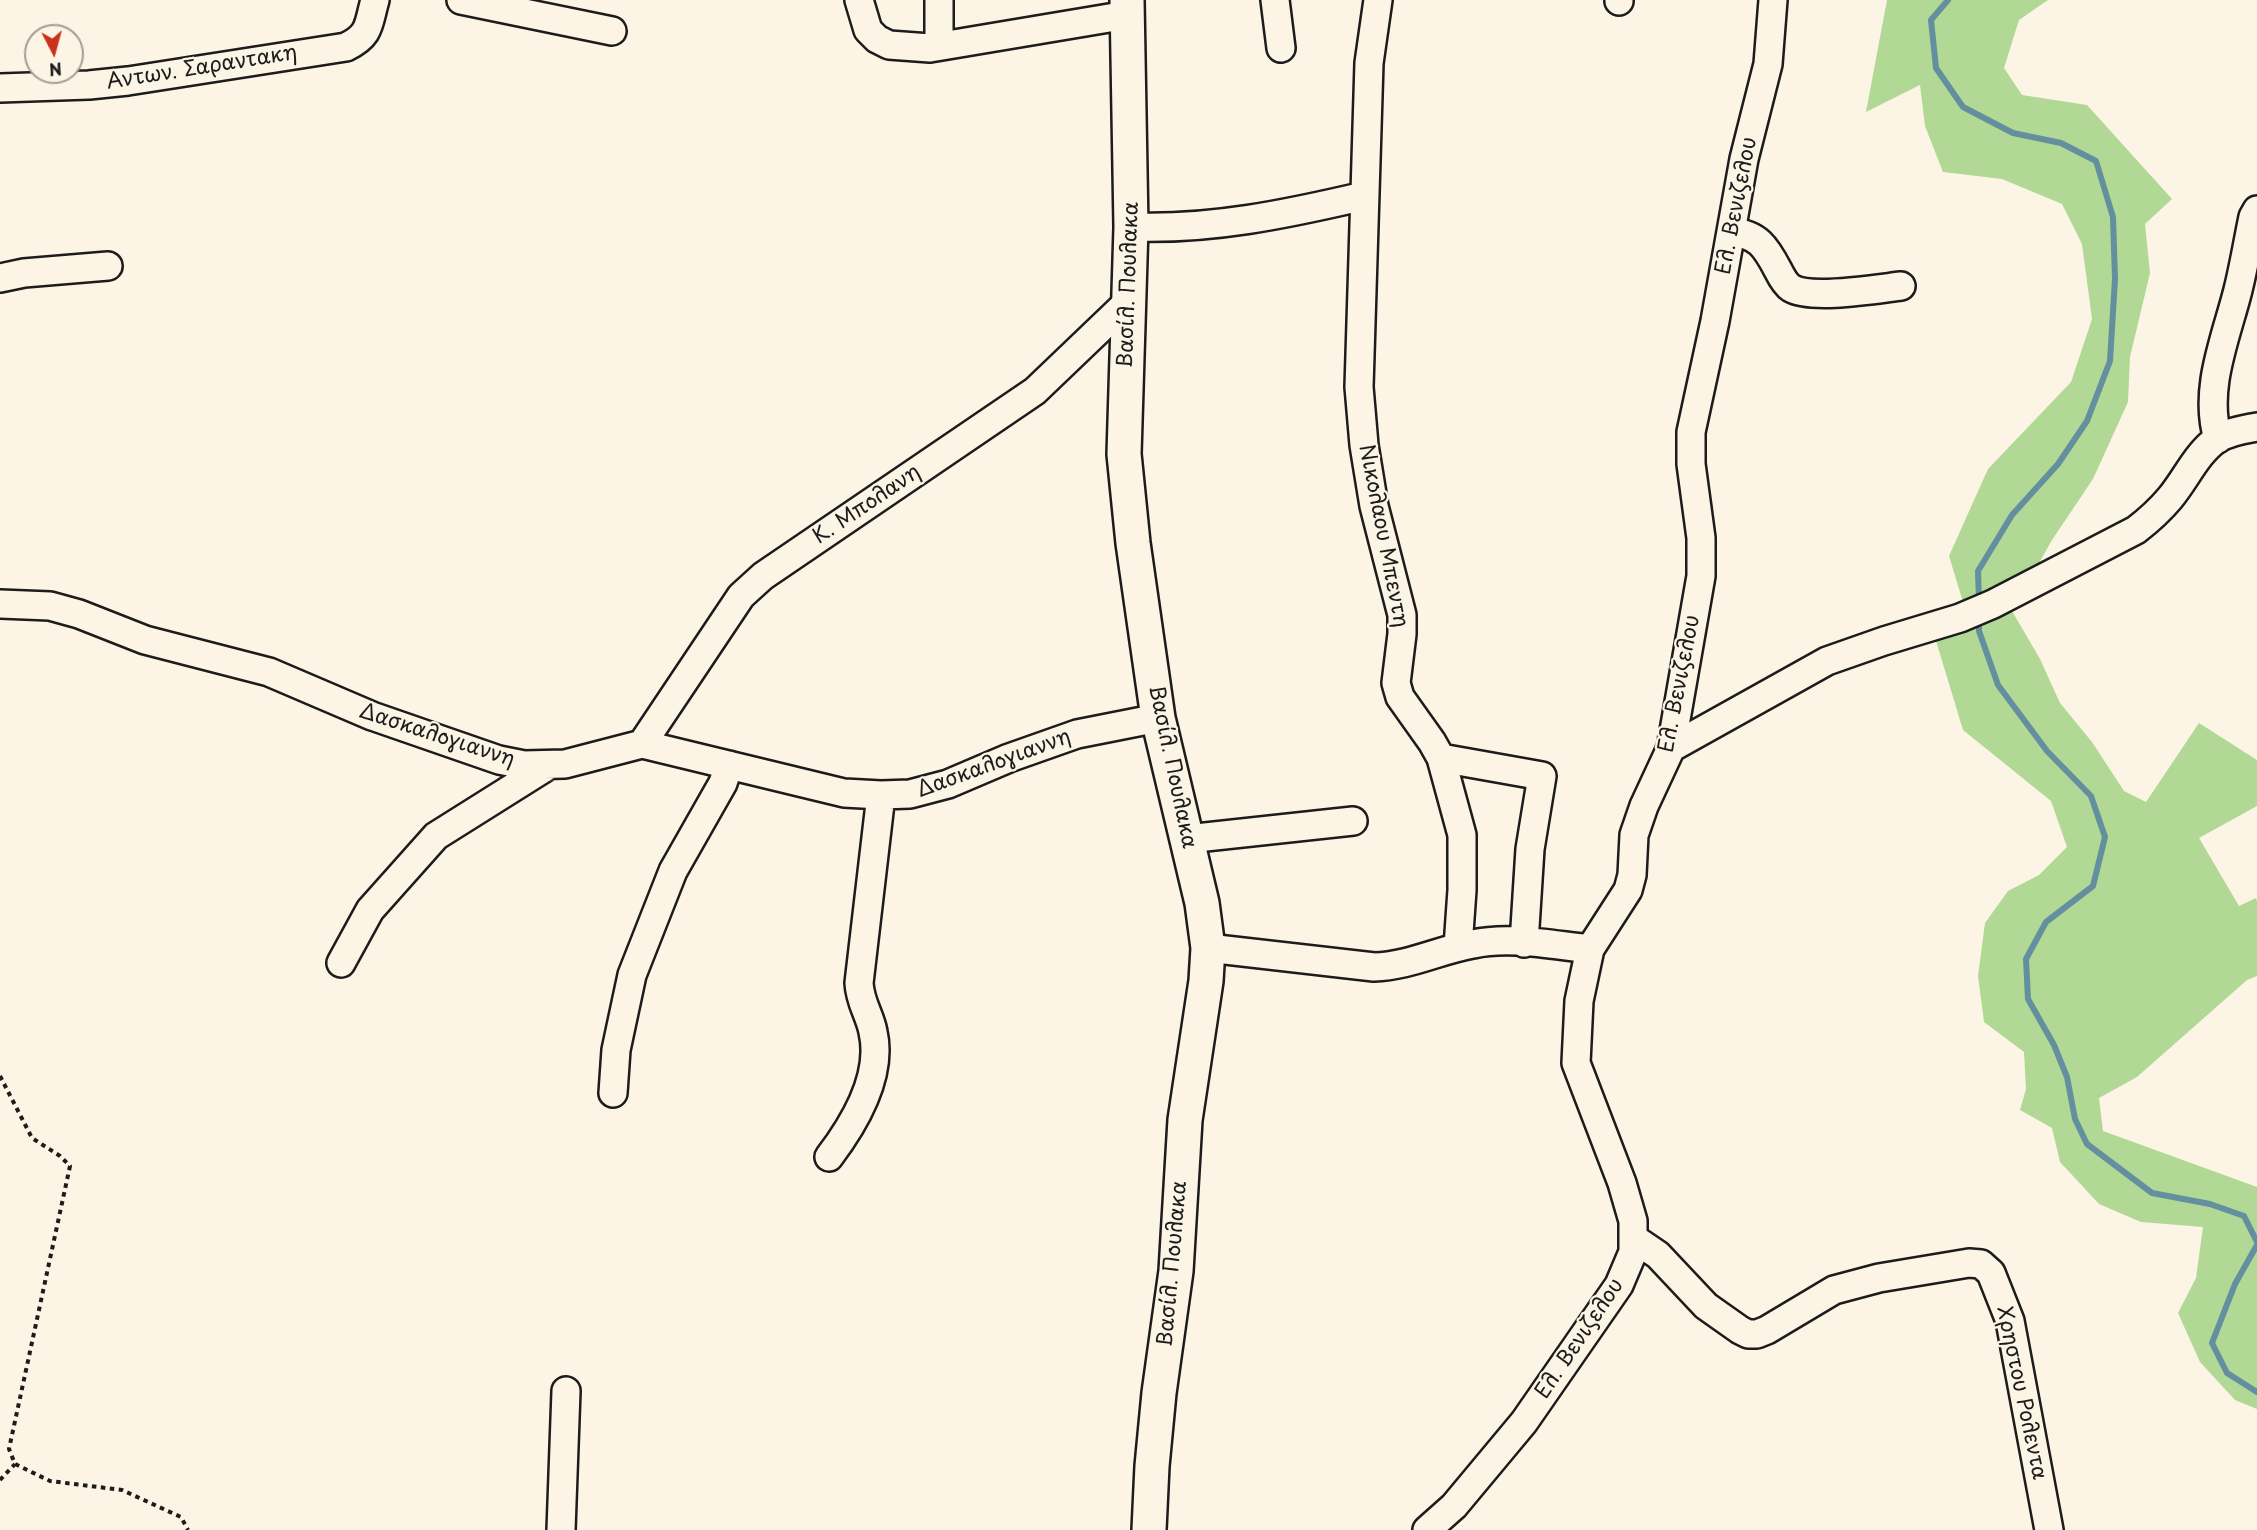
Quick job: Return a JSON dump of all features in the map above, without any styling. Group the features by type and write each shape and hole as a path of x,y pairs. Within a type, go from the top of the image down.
{"main road":[{"name":"Βασίλ. Πουλακα","path":"1127,7 1131,227 1124,454 1133,543 1158,717 1202,903 1208,948 1206,981 1185,1120 1176,1271 1159,1393 1149,1530"}],"street":[{"name":"Αντων. Σαραντακη","path":"0,88 118,82 346,46 359,40 366,31 375,0"},
{"path":"461,0 612,31"},
{"path":"859,0 868,30 877,39 889,45 930,48 1127,7"},
{"path":"939,0 939,46"},
{"path":"1275,0 1281,48"},
{"name":"Νικολαου Μπεντη","path":"1378,0 1369,63 1359,387 1364,446 1374,506 1402,615 1396,683 1400,697 1441,758 1462,835 1462,890 1458,947"},
{"name":"Ελ. Βενιζελου","path":"1427,1530 1454,1506 1524,1422 1619,1285 1633,1252 1633,1221 1622,1183 1576,1063 1579,1001 1590,949 1629,890 1634,835 1644,806 1671,748 1701,576 1701,538 1691,464 1691,432 1715,321 1743,159 1768,64 1773,0"},
{"path":"1131,227 1188,227 1237,222 1293,213 1364,196"},
{"path":"2218,439 2213,422 2213,384 2238,288 2253,217 2257,210"},
{"path":"1731,232 1753,237 1761,243 1783,279 1790,287 1800,292 1818,294 1901,286"},
{"path":"0,278 24,273 108,266"},
{"name":"Κ. Μπολανη","path":"642,744 741,596 763,576 1035,391 1129,301"},
{"path":"1671,748 1827,661 1884,640 1960,618 1993,604 2136,530 2154,516 2171,497 2202,454 2218,439 2242,429 2257,427"},
{"name":"Δασκαλογιαννη","path":"0,604 50,606 79,614 145,640 269,672 372,716 499,760 524,765 565,764 642,744 844,793 910,794 948,784 1009,758 1077,734 1158,717"},
{"path":"1441,758 1542,776 1530,849 1524,943"},
{"path":"341,963 370,910 436,836 549,765"},
{"path":"613,1093 616,1050 632,975 673,870 723,783 729,765"},
{"path":"829,1157 848,1132 859,1109 868,1086 875,1056 873,1030 860,999 859,983 881,795"},
{"path":"1187,838 1353,821"},
{"path":"1208,948 1374,967 1395,966 1476,943 1524,943 1590,949"},
{"name":"Χρηστου Ρολεντα","path":"1633,1238 1658,1255 1706,1306 1748,1334 1757,1334 1767,1330 1834,1290 1879,1278 1969,1263 1981,1264 1991,1273 2010,1321 2049,1530"},
{"path":"561,1530 566,1391"}],"path":[{"path":"0,1076 32,1138 60,1156 70,1166 9,1449 15,1464 50,1480 122,1490 181,1517 188,1530"},
{"path":"0,1480 15,1464"}],"green space":[{"path":"1887,0 2048,0 2019,20 2004,68 2022,95 2087,105 2172,199 2145,224 2150,273 2130,357 2128,402 2093,479 2052,540 2012,611 2040,659 2060,703 2092,742 2124,791 2146,802 2199,723 2257,760 2257,806 2199,838 2239,906 2256,898 2257,976 2247,980 2137,1077 2099,1098 2103,1131 2257,1187 2257,1409 2235,1400 2200,1362 2178,1313 2196,1278 2203,1227 2141,1222 2099,1204 2060,1162 2052,1128 2020,1110 2026,1089 2024,1052 1984,1022 1978,976 1985,923 2008,891 2039,875 2067,847 2051,801 1963,730 1930,621 1963,602 1949,556 1988,469 2071,382 2092,319 2082,244 2062,204 2002,179 1943,172 1925,126 1920,85 1866,112"}],"waterway":[{"path":"1948,0 1931,20 1936,68 1963,107 2013,133 2061,143 2096,161 2113,217 2115,279 2110,361 2087,421 2058,464 2012,515 1978,571 1979,601"},
{"path":"1979,617 1979,631 1998,685 2047,751 2091,796 2105,837 2093,886 2046,922 2026,959 2028,999 2054,1045 2067,1077 2075,1119 2087,1144 2152,1193 2210,1204 2244,1216 2257,1242"},
{"path":"2257,1245 2235,1284 2212,1343 2227,1373 2257,1392"}]}
